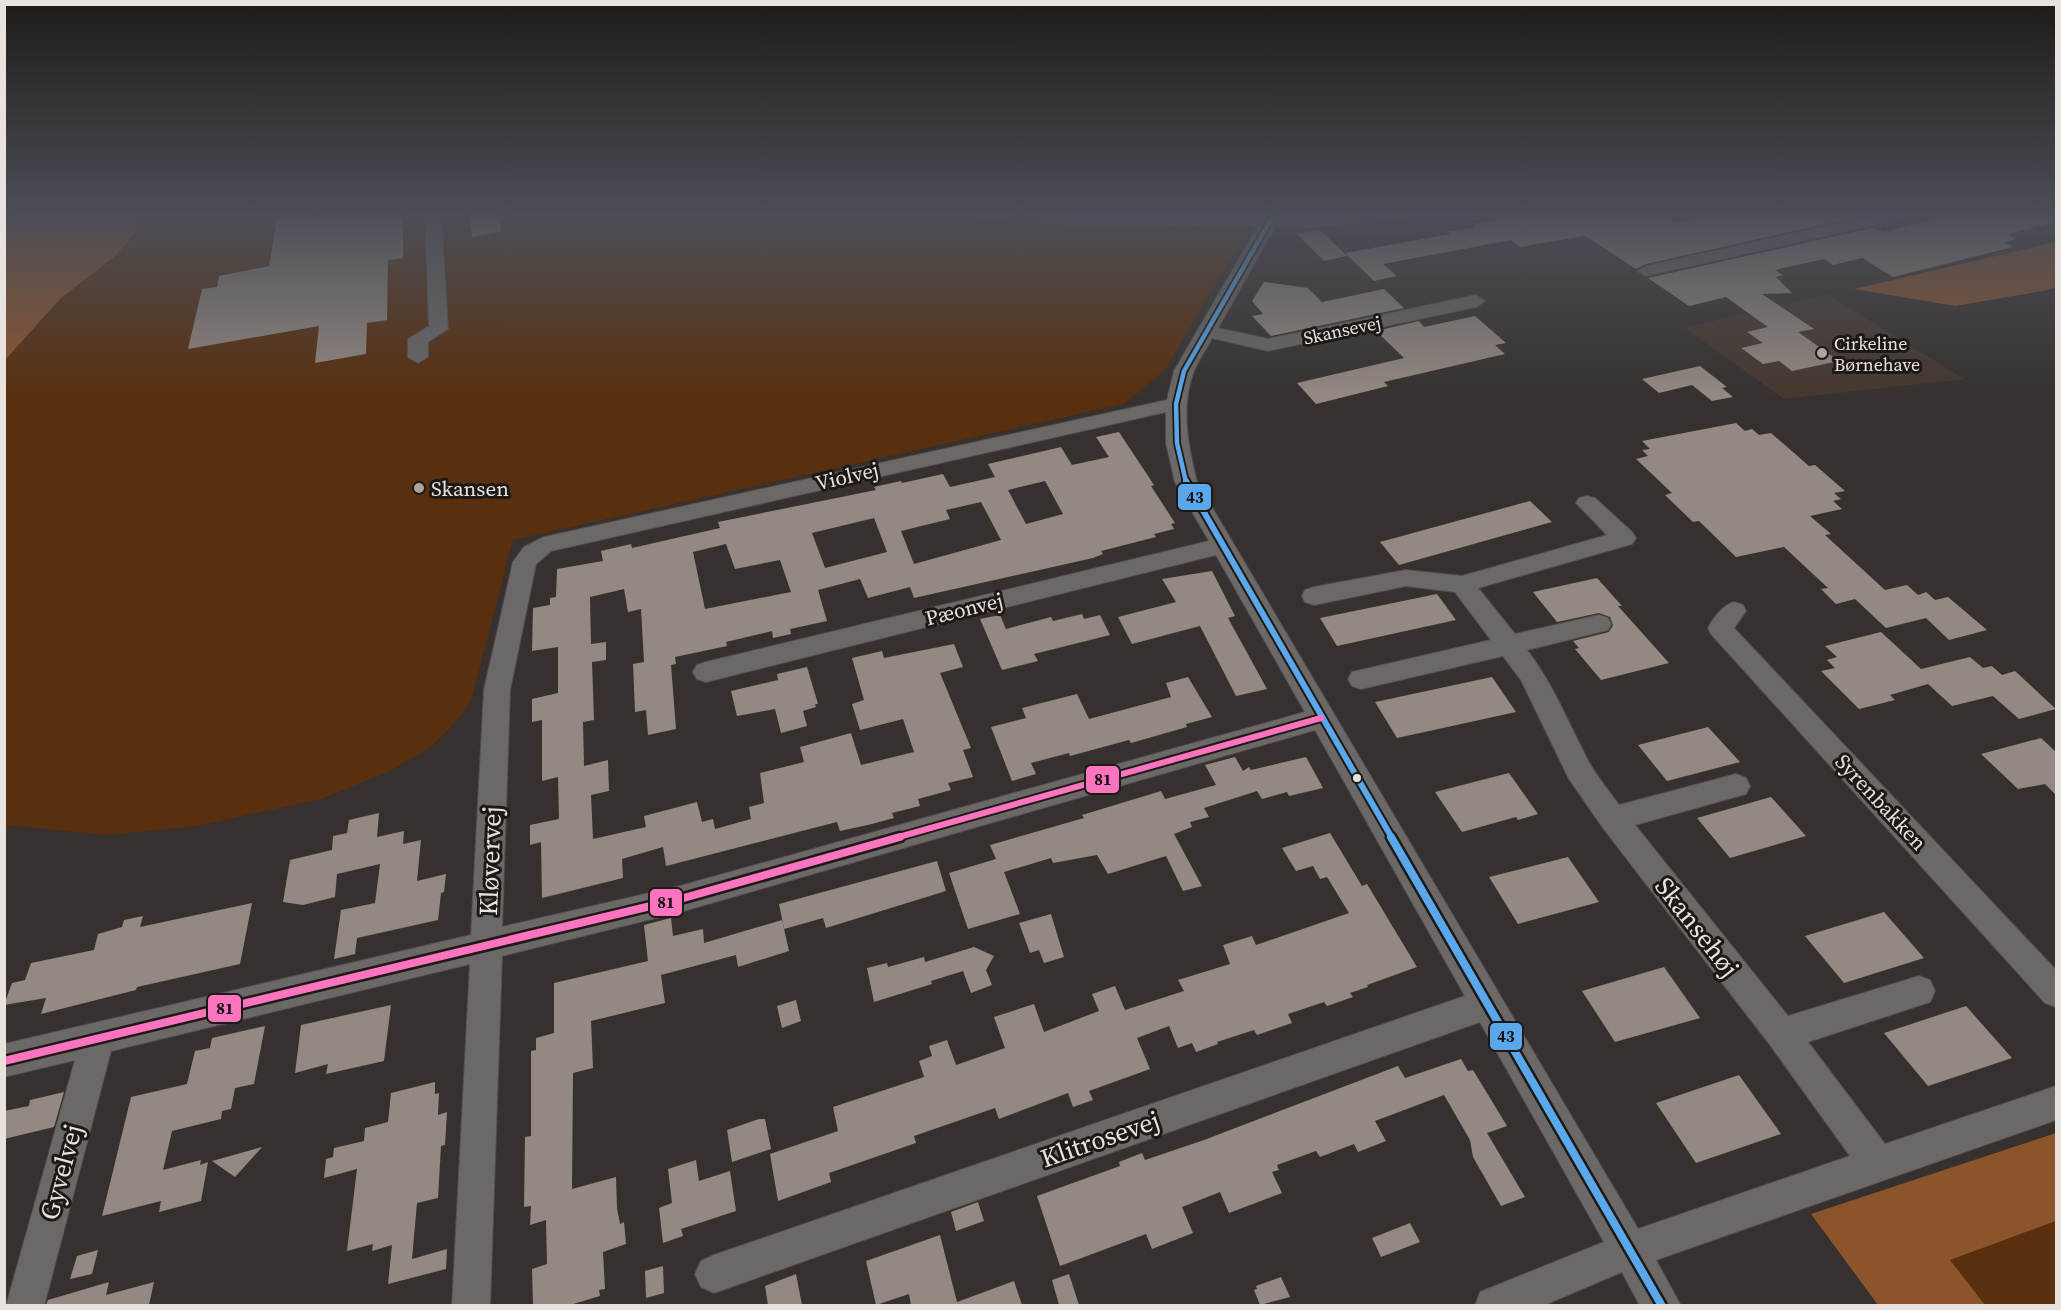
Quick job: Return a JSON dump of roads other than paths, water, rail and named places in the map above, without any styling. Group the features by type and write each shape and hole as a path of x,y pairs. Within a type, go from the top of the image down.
{"street":[{"path":"418,357 418,339 439,329 436,275"},
{"path":"1239,275 1184,371 1176,404 1176,443 1186,482 1662,1305"},
{"name":"Skansevej","path":"1207,331 1268,345 1476,301"},
{"name":"Violvej","path":"525,562 532,553 544,545 1176,404"},
{"path":"1314,597 1406,578 1462,584 1624,538 1587,503"},
{"name":"Pæonvej","path":"706,672 1222,546"},
{"name":"Kløvervej","path":"471,1305 497,690 525,562"},
{"name":"Skansehøj","path":"1462,584 1537,685 1579,771 1613,819 1782,1034 1878,1164"},
{"name":"Syrenbakken","path":"1734,611 1720,628 2056,992"},
{"path":"1361,679 1599,624"},
{"path":"4,1061 680,899 1321,718"},
{"path":"1613,819 1736,786"},
{"path":"1782,1034 1918,991"},
{"name":"Klitrosevej","path":"714,1274 1486,1004"},
{"name":"Gyvelvej","path":"25,1305 98,1039"},
{"path":"1494,1305 1630,1250 2056,1103"}],"place":[{"name":"Cirkeline Børnehave","path":"1822,353"},
{"name":"Skansen","path":"419,488"}]}
